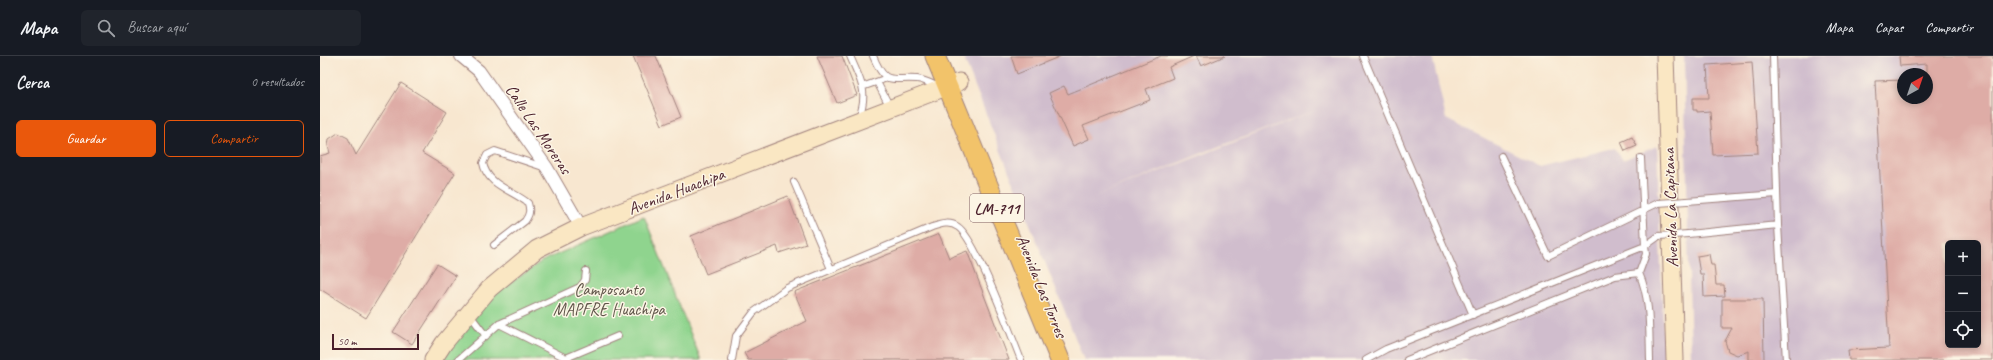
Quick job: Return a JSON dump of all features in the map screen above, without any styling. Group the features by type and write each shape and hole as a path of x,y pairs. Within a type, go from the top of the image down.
{"main road":[{"name":"Avenida Las Torres","path":"935,56 950,86 1073,360"},
{"name":"Avenida Las Torres","path":"948,56 950,86 1060,360"}],"street":[{"name":"Calle Las Moreras","path":"460,56 479,71 547,168 581,227"},
{"name":"Avenida La Capitana","path":"1665,56 1675,360"},
{"name":"Avenida Huachipa","path":"433,360 444,343 489,289 537,250 581,227 950,86"}],"lane":[{"path":"850,56 862,87 864,105 857,122"},
{"path":"873,56 878,69 887,78 894,80 920,80 950,86"},
{"path":"1363,56 1473,315"},
{"path":"1773,56 1778,225 1786,360"},
{"path":"862,87 887,78"},
{"path":"877,82 890,109"},
{"path":"494,245 525,221 529,216 530,209 528,203 492,180 484,172 483,163 488,155 495,151 547,168"},
{"path":"1500,156 1548,256 1658,203 1777,194"},
{"path":"1641,158 1646,254 1639,273 1644,286 1648,312 1650,360"},
{"path":"794,182 831,269"},
{"path":"732,360 736,336 754,312 786,288 932,227 946,223 958,227 969,240 988,280 1020,360"},
{"path":"1366,360 1386,349 1645,246 1659,236 1778,225"},
{"path":"458,360 498,324 580,287 585,280 586,271"},
{"path":"1407,360 1615,276 1639,273"},
{"path":"468,314 486,336"},
{"path":"498,324 565,359 618,336"}],"shaded area":[{"path":"963,56 1432,56 1446,119 1540,166 1614,148 1623,160 1657,146 1664,360 1084,360","holes":["1319,109 1089,199 1215,148"]},
{"path":"1684,56 1993,56 1993,360 1691,360"}],"green space":[{"name":"Camposanto MAPFRE Huachipa","path":"644,216 701,360 438,360 494,294 542,261"}],"building":[{"path":"633,56 656,56 681,117 662,125"},
{"path":"817,56 842,56 857,95 837,103"},
{"path":"1011,56 1061,56 1017,74"},
{"path":"1161,56 1194,56 1169,67 1173,78 1146,89 1150,100 1083,126 1089,139 1073,146 1049,93 1064,86 1068,94"},
{"path":"1196,56 1225,56 1201,66"},
{"path":"1899,56 1993,56 1993,360 1849,360 1848,350 1889,348 1875,81 1897,80 1897,104 1933,104 1933,68 1927,68 1927,64 1900,66"},
{"path":"1752,62 1758,153 1713,155 1710,111 1697,112 1697,110 1693,110 1693,98 1709,98 1707,65"},
{"path":"401,83 447,112 422,153 455,173 366,318 320,289 320,156 330,153 328,146 329,139 338,133 348,138 356,155"},
{"path":"1632,137 1637,146 1625,151 1621,142"},
{"path":"788,196 806,244 779,253 777,246 706,274 691,236"},
{"path":"939,234 949,258 967,251 1009,360 748,360 744,353 807,321 794,292"},
{"path":"1709,254 1711,265 1714,265 1716,285 1724,285 1725,296 1704,297 1703,274 1700,274 1697,256"},
{"path":"437,264 456,276 412,344 393,332"},
{"path":"1722,299 1763,299 1764,360 1749,360 1749,351 1737,355 1728,351 1725,341 1732,328 1722,328"}]}
